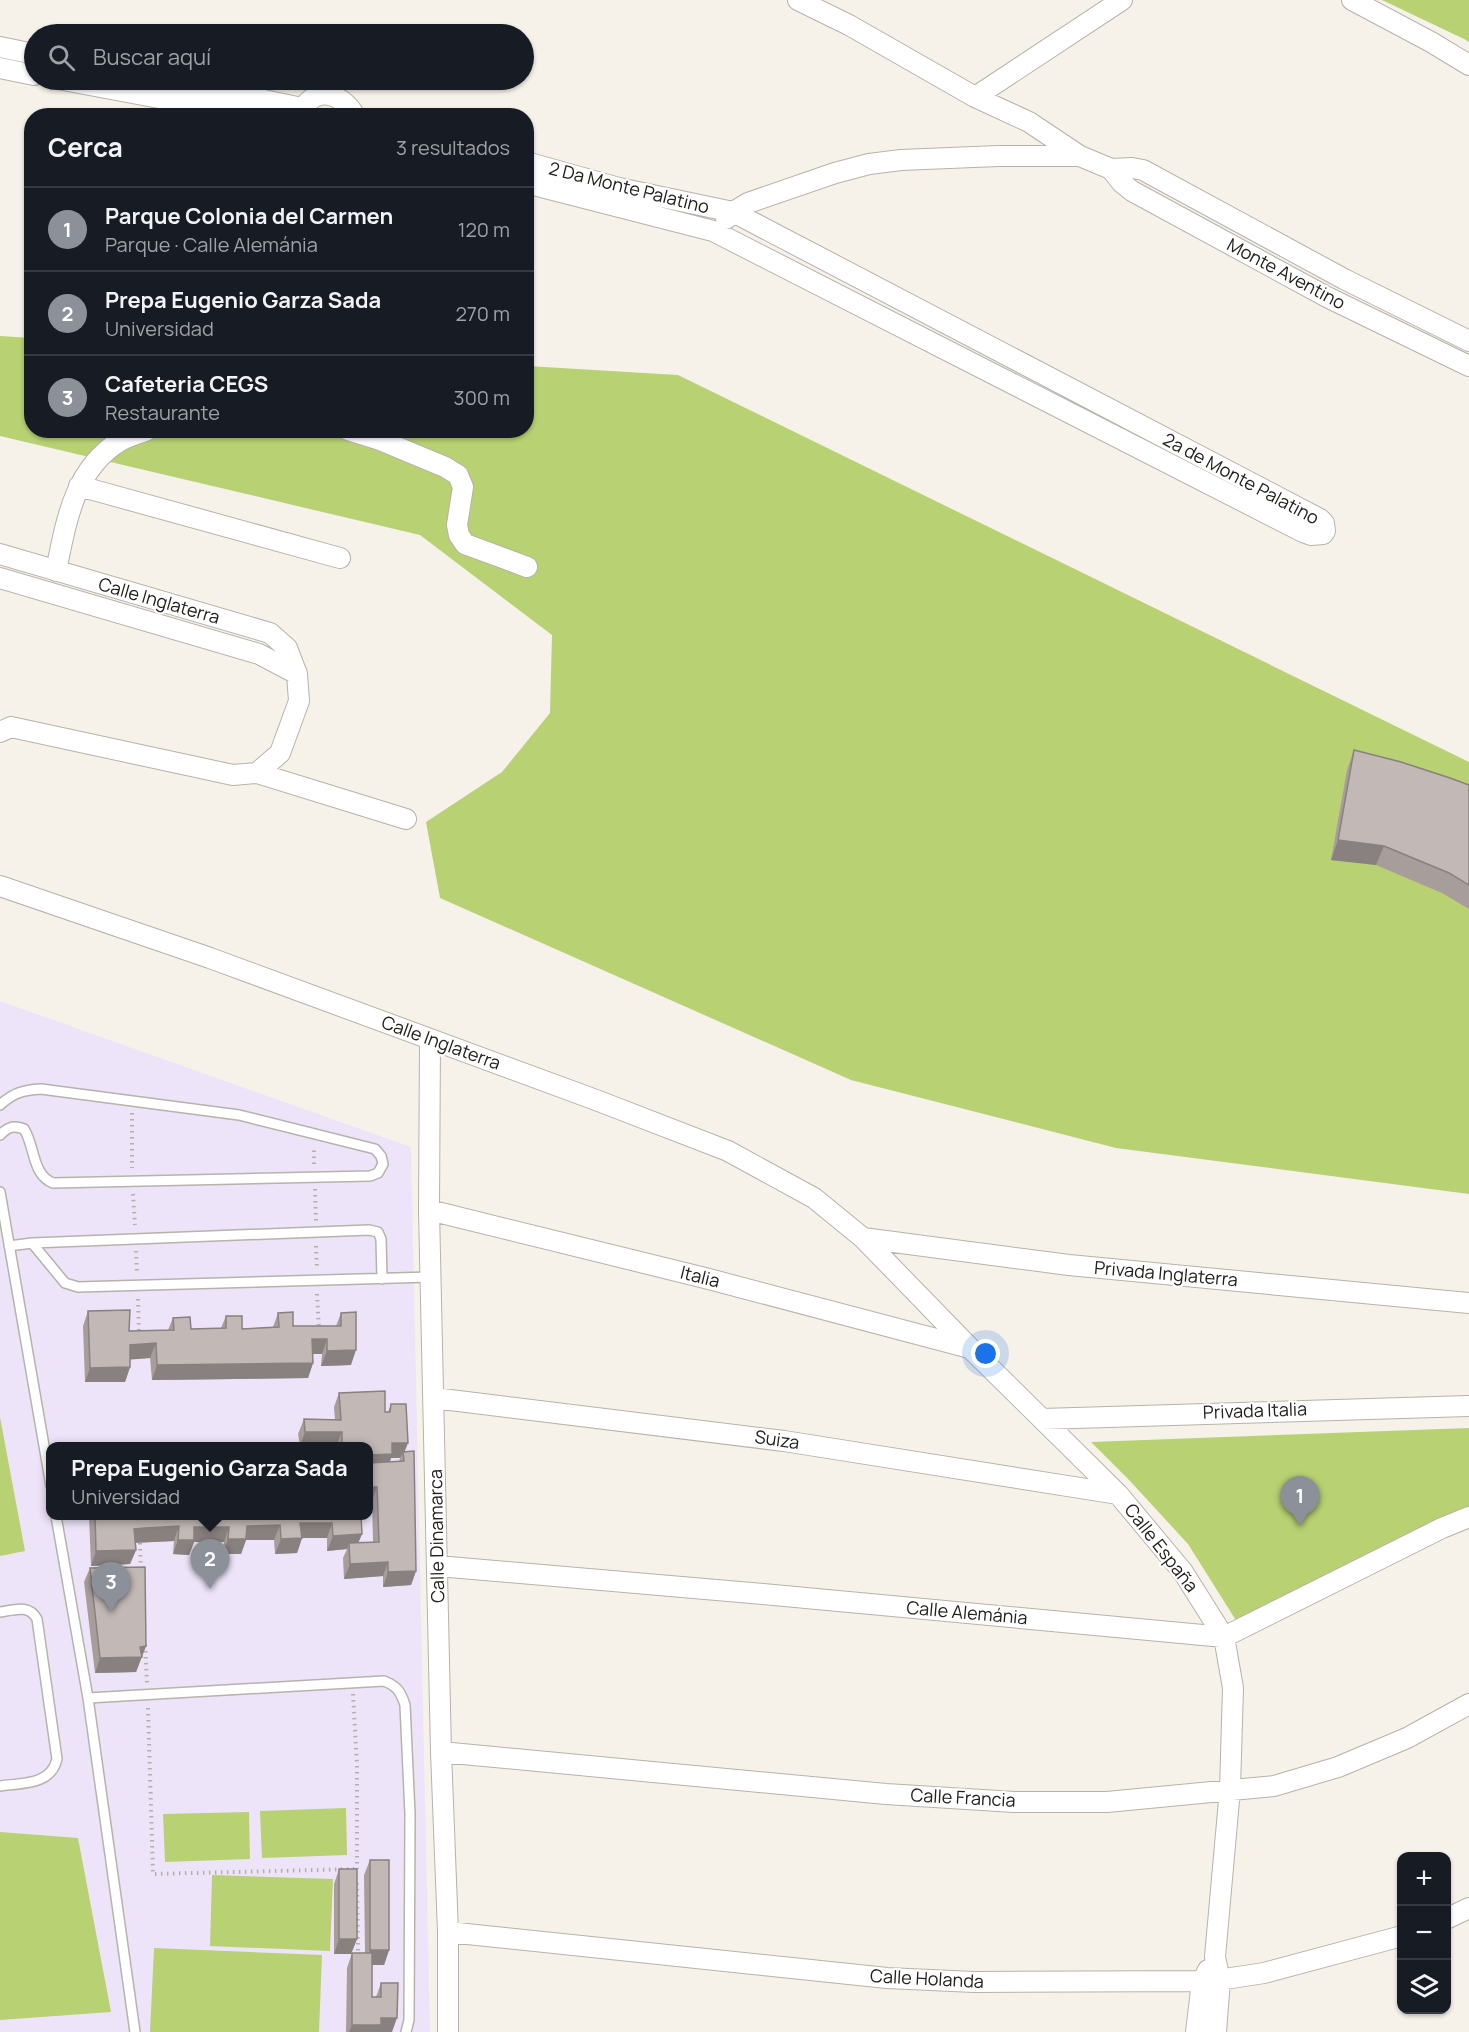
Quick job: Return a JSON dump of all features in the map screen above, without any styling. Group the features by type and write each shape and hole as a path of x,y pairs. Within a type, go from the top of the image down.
{"street":[{"name":"Monte Aventino","path":"798,0 849,25 975,97 1029,122 1080,156 1111,169 1143,170 1344,279 1469,342"},
{"path":"975,97 1122,0"},
{"path":"1352,0 1469,65"},
{"path":"0,47 24,52"},
{"path":"0,68 24,73"},
{"path":"116,90 212,108"},
{"path":"210,90 284,108"},
{"path":"304,108 308,101 324,94 342,98 350,108"},
{"path":"998,156 1021,145 1029,132 1029,122"},
{"path":"713,231 733,212 754,201 834,173 869,164 901,160 998,156 1080,156"},
{"name":"2 Da Monte Palatino","path":"534,164 619,188 733,212"},
{"name":"Monte Aventino","path":"1111,169 1132,191 1327,297 1469,366"},
{"name":"2 Da Monte Palatino","path":"534,185 713,231"},
{"name":"2a de Monte Palatino","path":"713,231 1303,532 1318,536 1325,531 1324,523 1320,519 733,212"},
{"path":"56,571 69,511 79,486 100,456 127,438"},
{"path":"374,438 445,466 458,475 463,487 458,525 459,535 465,544 527,567"},
{"path":"79,486 340,558"},
{"name":"Calle Inglaterra","path":"0,555 270,633 287,648 297,674 299,701 280,753 257,773"},
{"name":"Calle Inglaterra","path":"0,578 242,648 274,661 297,674"},
{"path":"4,728 233,775 257,773 406,819"},
{"name":"Calle Inglaterra","path":"0,886 210,958 728,1151 814,1198 863,1238"},
{"name":"Calle Dinamarca","path":"430,1040 429,1210 441,1752 448,1932 448,2032"},
{"name":"Italia","path":"429,1210 709,1279 970,1348"},
{"name":"Privada Inglaterra","path":"863,1238 1069,1264 1469,1304"},
{"name":"Calle España","path":"863,1238 970,1348 1118,1494 1183,1572 1224,1637 1233,1689 1230,1790 1215,1957 1211,1981 1196,2032"},
{"name":"Suiza","path":"434,1398 784,1441 1118,1494"},
{"name":"Privada Italia","path":"1042,1419 1469,1406"},
{"path":"1224,1637 1442,1528 1469,1517"},
{"name":"Calle Alemánia","path":"438,1566 1224,1637"},
{"name":"Calle Francia","path":"441,1752 886,1794 1014,1802 1107,1802 1274,1786 1338,1767 1407,1738 1469,1704"},
{"path":"1451,1917 1469,1908"},
{"name":"Calle Holanda","path":"448,1932 887,1978 974,1983 1211,1981 1264,1973 1397,1937"},
{"name":"Calle España","path":"1211,1981 1216,2032"}],"lane":[{"path":"0,1105 10,1095 25,1090 41,1089 175,1105 238,1115 375,1149 381,1156 383,1164 378,1173 370,1176 53,1183 45,1180 40,1174 24,1129 16,1126 7,1128 0,1135"},
{"path":"0,1192 46,1457"},
{"path":"9,1246 32,1243 369,1230 378,1232 381,1239 382,1279"},
{"path":"32,1243 65,1283 78,1287 431,1277"},
{"path":"57,1520 88,1698 135,2032"},
{"path":"0,1611 27,1609 33,1611 37,1619 57,1758 55,1770 48,1777 0,1786"},
{"path":"88,1698 384,1681 395,1686 401,1693 405,1705 410,1814 409,2020 406,2032"}],"path":[{"path":"140,1543 142,1578"},
{"path":"145,1636 153,1874 357,1869"},
{"path":"353,1683 357,1765 358,1957"}],"shaded area":[{"path":"0,1001 411,1147 430,2032 0,2032"}],"green space":[{"path":"1382,0 1469,0 1469,42 1464,39"},
{"path":"0,336 24,338 24,438 534,438 534,366 678,375 1469,762 1469,1194 1116,1148 851,1080 440,898 426,822 502,772 550,713 552,635 420,535 0,436"},
{"path":"0,1417 25,1551 0,1556"},
{"path":"1469,1428 1469,1507 1237,1622 1188,1544 1091,1442"},
{"path":"346,1808 347,1855 262,1858 260,1811"},
{"path":"249,1812 250,1859 165,1862 163,1814"},
{"path":"0,1832 78,1838 111,2012 0,2020"},
{"path":"212,1875 333,1879 330,1951 210,1946"},
{"path":"154,1948 322,1955 319,2032 150,2032"}],"building":[{"path":"1354,750 1401,762 1469,785 1469,885 1449,873 1384,846 1338,840"},
{"path":"130,1310 129,1331 174,1330 173,1318 190,1317 191,1329 226,1328 226,1316 242,1316 242,1329 279,1327 278,1313 293,1312 293,1326 341,1326 341,1313 356,1312 356,1350 327,1351 327,1339 312,1339 313,1363 157,1365 156,1343 130,1345 130,1367 90,1368 88,1311"},
{"path":"385,1391 385,1412 390,1412 391,1404 406,1404 408,1443 392,1443 392,1454 373,1455 373,1442 342,1442 342,1432 305,1432 304,1419 341,1420 339,1393"},
{"path":"414,1451 416,1571 388,1572 388,1562 350,1564 349,1543 379,1542 377,1487 373,1487 373,1463 404,1461 403,1452"},
{"path":"95,1520 361,1520 362,1534 333,1536 332,1523 300,1523 302,1538 281,1539 280,1525 247,1526 246,1539 228,1539 229,1527 194,1527 194,1540 178,1540 179,1526 134,1529 136,1550 96,1551"},
{"path":"145,1567 146,1646 140,1647 142,1657 100,1658 90,1568"},
{"path":"370,1860 389,1860 389,1950 370,1950"},
{"path":"339,1869 357,1869 357,1939 339,1939"},
{"path":"352,1953 372,1953 372,1997 381,1997 381,1983 398,1983 397,2018 381,2018 381,2025 352,2025"}],"place":[{"name":"Parque Colonia del Carmen","path":"1300,1526"},
{"name":"Prepa Eugenio Garza Sada","path":"210,1589"},
{"name":"Cafeteria CEGS","path":"111,1612"}]}
